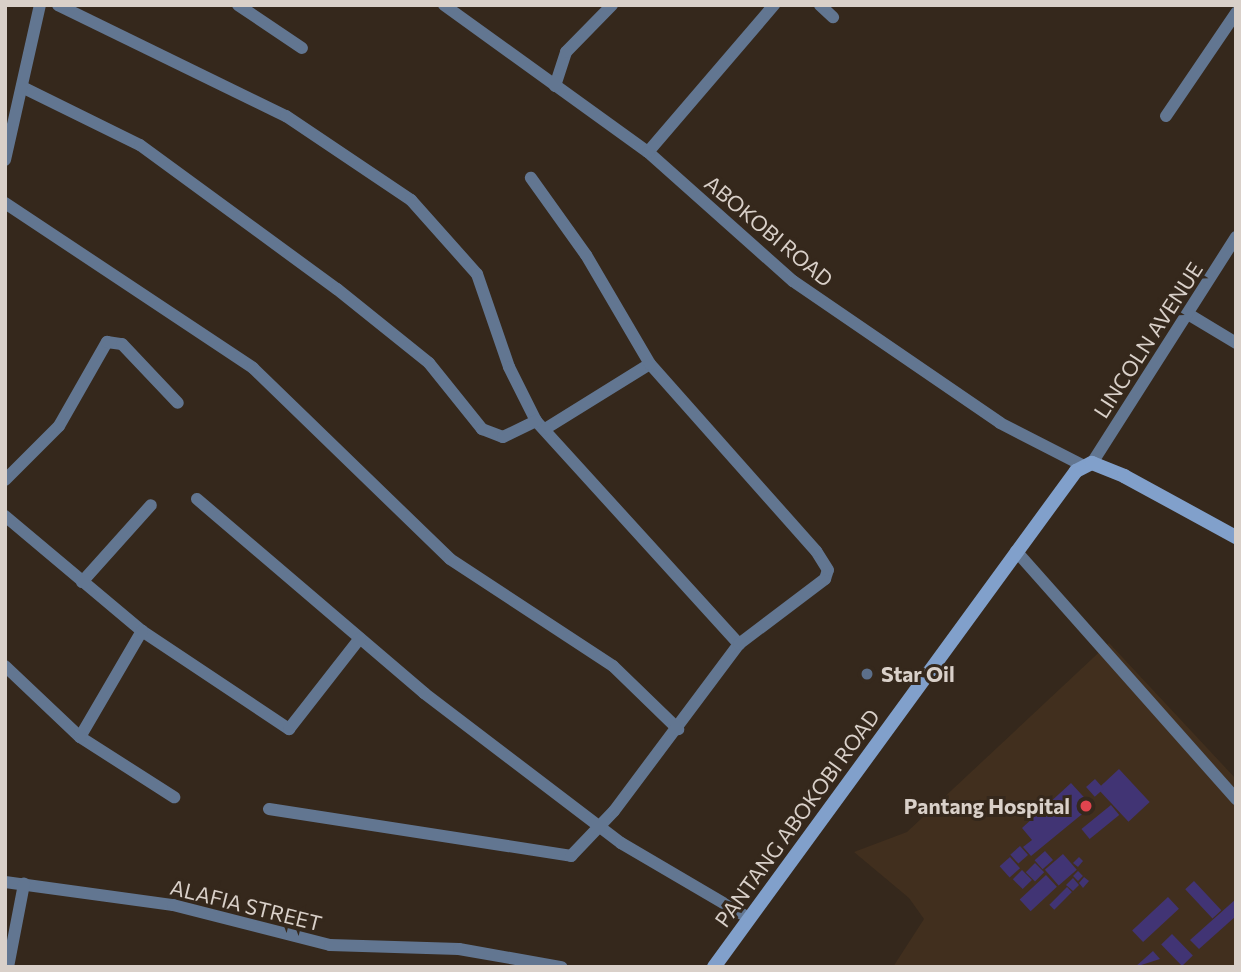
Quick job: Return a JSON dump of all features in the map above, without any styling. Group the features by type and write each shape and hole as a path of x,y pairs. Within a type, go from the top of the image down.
{"street":[{"path":"5,160 40,5"},
{"path":"58,5 286,116 411,200 484,288 509,367 541,425 740,643"},
{"path":"238,5 302,48"},
{"name":"ABOKOBI ROAD","path":"444,5 648,152 793,281 1000,423 1088,465"},
{"path":"555,86 566,52 612,5"},
{"path":"648,152 774,5"},
{"path":"821,5 832,17"},
{"path":"1166,116 1235,14"},
{"path":"22,88 140,145 347,296 429,363 482,429 503,437 541,425 650,364"},
{"path":"269,809 459,835 565,858 601,826 678,729 740,643 828,570 650,364 563,219 531,178"},
{"path":"5,203 253,368 450,559 613,666 678,729"},
{"name":"LINCOLN AVENUE","path":"1088,465 1236,237"},
{"path":"1188,314 1236,343"},
{"path":"5,480 59,426 107,342 122,344 178,403"},
{"path":"1088,465 1236,537"},
{"name":"PANTANG ABOKOBI ROAD","path":"714,967 1016,551 1088,465"},
{"path":"197,499 360,638 601,826 749,918"},
{"path":"82,582 151,505"},
{"path":"5,516 142,631 289,729 360,638"},
{"path":"1016,551 1236,799"},
{"path":"80,737 142,631"},
{"path":"5,666 80,737 174,797"},
{"name":"ALAFIA STREET","path":"5,882 173,905 330,945 459,949 561,967"},
{"path":"8,967 24,884"}],"shaded area":[{"name":"Pantang Hospital","path":"1109,643 1236,779 1236,967 893,967 924,919 909,898 854,852 907,832"}],"building":[{"path":"1119,769 1150,802 1128,822 1098,789"},
{"path":"1095,779 1104,789 1095,797 1086,787"},
{"path":"1071,783 1092,806 1031,856 1023,847 1032,840 1022,828"},
{"path":"1111,805 1119,815 1090,839 1081,829"},
{"path":"1020,846 1028,855 1018,864 1010,855"},
{"path":"1045,851 1053,860 1043,869 1035,860"},
{"path":"1063,854 1077,870 1059,886 1045,870"},
{"path":"1010,857 1020,868 1010,878 1000,866"},
{"path":"1079,857 1083,861 1078,867 1073,863"},
{"path":"1035,863 1044,872 1035,881 1026,872"},
{"path":"1022,870 1032,880 1023,889 1013,879"},
{"path":"1078,871 1083,876 1078,881 1073,876"},
{"path":"1046,875 1057,887 1031,911 1020,900"},
{"path":"1084,877 1089,881 1083,888 1079,883"},
{"path":"1073,878 1079,885 1073,891 1066,885"},
{"path":"1194,881 1221,910 1213,918 1185,889"},
{"path":"1067,887 1072,892 1054,910 1049,905"},
{"path":"1168,897 1179,909 1143,942 1132,930"},
{"path":"1236,899 1236,916 1199,949 1190,940"},
{"path":"1172,934 1193,956 1182,966 1161,944"},
{"path":"1153,951 1160,959 1135,967"}],"place":[{"name":"Star Oil","path":"867,674"},
{"name":"Pantang Hospital","path":"1086,806"}]}
